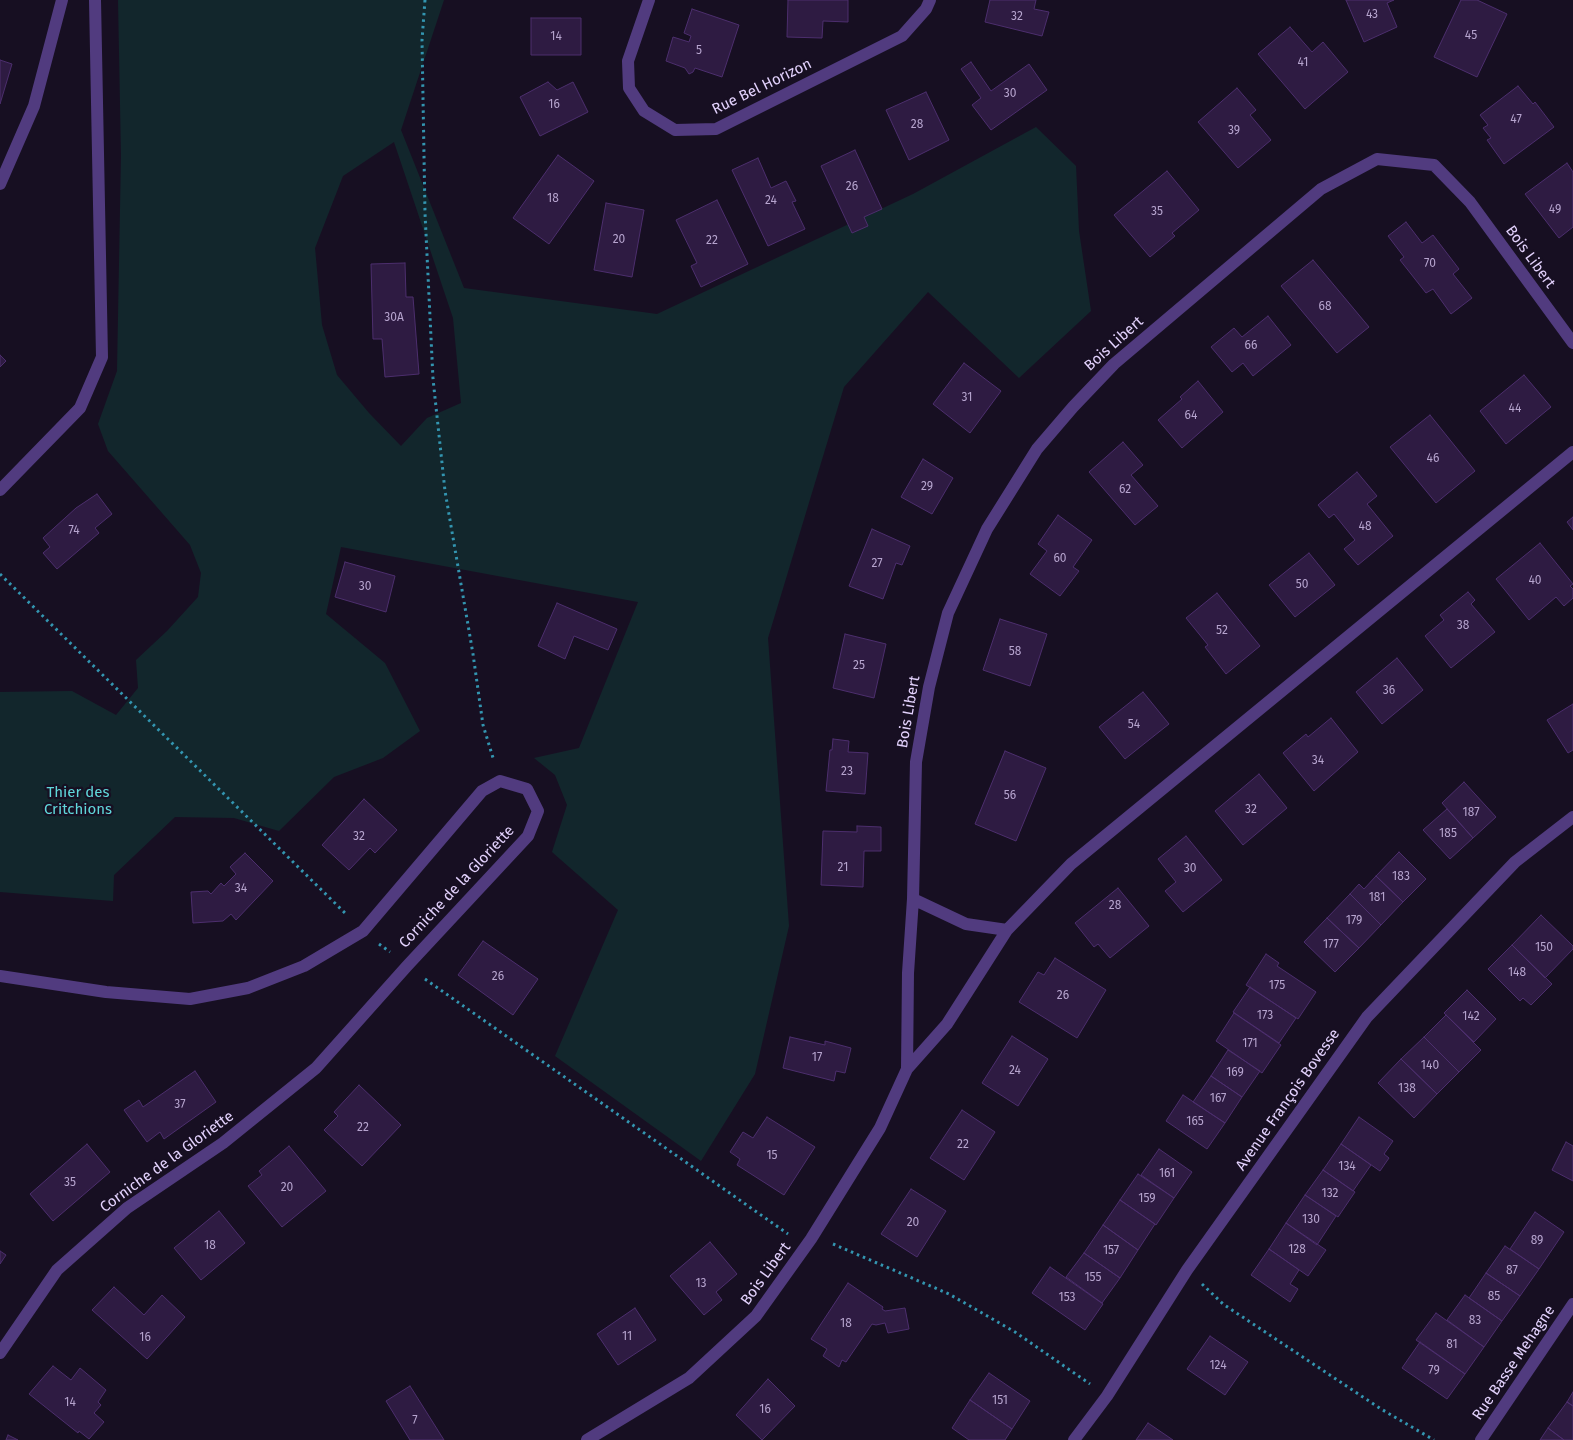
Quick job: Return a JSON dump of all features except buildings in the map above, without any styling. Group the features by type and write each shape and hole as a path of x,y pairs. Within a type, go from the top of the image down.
{"street":[{"path":"0,184 34,106 62,0"},
{"path":"0,490 80,408 102,357 96,0"},
{"name":"Rue Bel Horizon","path":"649,0 628,61 629,88 644,111 675,130 716,129 902,36 926,9 930,0"},
{"name":"Bois Libert","path":"907,1069 908,974 913,899 916,762 928,687 948,614 987,529 1037,450 1072,406 1114,364 1321,189 1377,159 1434,165 1470,202 1573,343"},
{"name":"Bois Libert","path":"587,1440 689,1378 756,1316 811,1239 875,1136 907,1069 946,1024 1007,930 1071,864 1573,452"},
{"path":"0,976 106,992 190,999 248,988 304,966 363,931 482,792 500,781"},
{"name":"Corniche de la Gloriette","path":"0,1353 58,1270 127,1208 223,1143 316,1068 407,966 528,836 538,811 527,789 500,781"},
{"name":"Avenue François Bovesse","path":"1074,1440 1107,1396 1187,1270 1367,1017 1516,862 1573,817"},
{"path":"913,899 966,924 1007,930"},
{"name":"Rue Basse Mehagne","path":"1481,1440 1573,1304"}],"path":[{"path":"425,0 422,40 425,213 433,379 445,491 473,654 483,725 500,781"},
{"path":"0,574 363,931 407,966 789,1234"},
{"path":"834,1244 949,1294 1015,1332 1107,1396"},
{"path":"1187,1270 1223,1304 1381,1409 1434,1440"}],"green space":[{"name":"Thier des Critchions","path":"118,0 444,0 401,130 464,288 657,314 913,194 1036,127 1076,166 1079,231 1091,311 1019,378 928,292 844,387 768,638 789,926 755,1074 701,1161 555,1056 618,910 552,852 567,805 555,775 534,758 579,748 638,602 341,547 326,614 385,663 420,731 383,758 334,777 279,831 234,818 175,817 114,875 113,901 0,892 0,692 72,691 116,715 138,688 136,660 167,631 198,597 201,573 190,545 108,451 98,424 117,371 121,156","holes":["394,142 453,318 461,403 427,418 401,446 369,413 337,375 322,325 315,248 343,176"]}]}
